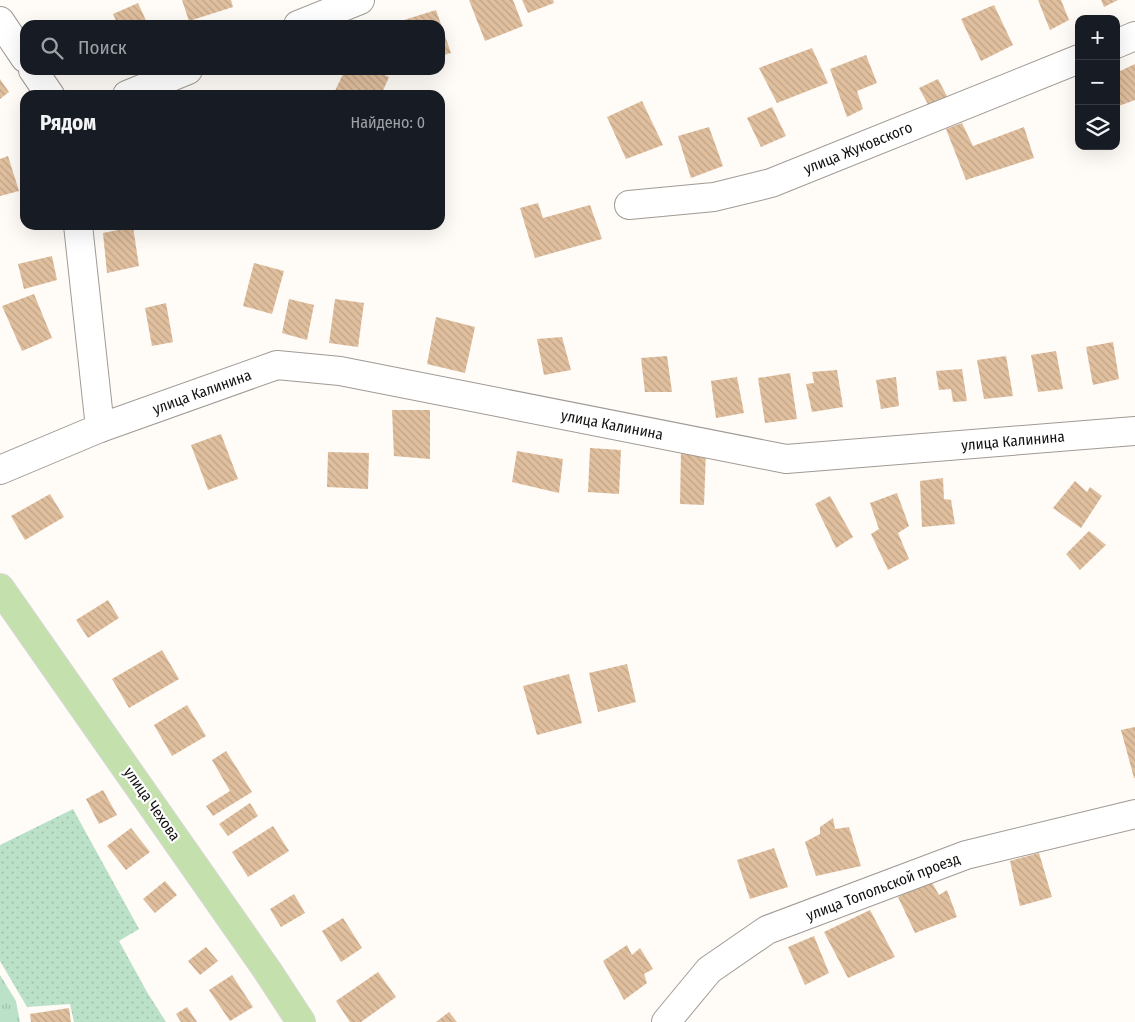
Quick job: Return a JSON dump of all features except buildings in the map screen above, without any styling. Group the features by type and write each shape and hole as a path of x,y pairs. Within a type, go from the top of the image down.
{"main road":[{"name":"улица Чехова","path":"0,588 262,961 301,1022"}],"street":[{"path":"310,20 360,0"},
{"path":"0,21 20,51"},
{"path":"1120,42 1135,36"},
{"name":"улица Жуковского","path":"629,205 714,197 771,183 1077,60"},
{"path":"36,75 47,90"},
{"path":"139,90 176,75"},
{"path":"79,230 100,428"},
{"name":"улица Калинина","path":"0,470 100,428 276,365 340,371 786,459 1135,431"},
{"name":"улица Топольской проезд","path":"666,1022 709,970 767,930 966,855 1135,814"}],"green space":[{"path":"73,809 139,929 119,941 166,1022 74,1022 70,1004 27,1007 0,961 0,845"},
{"path":"0,975 16,1001 20,1022 0,1022"}]}
